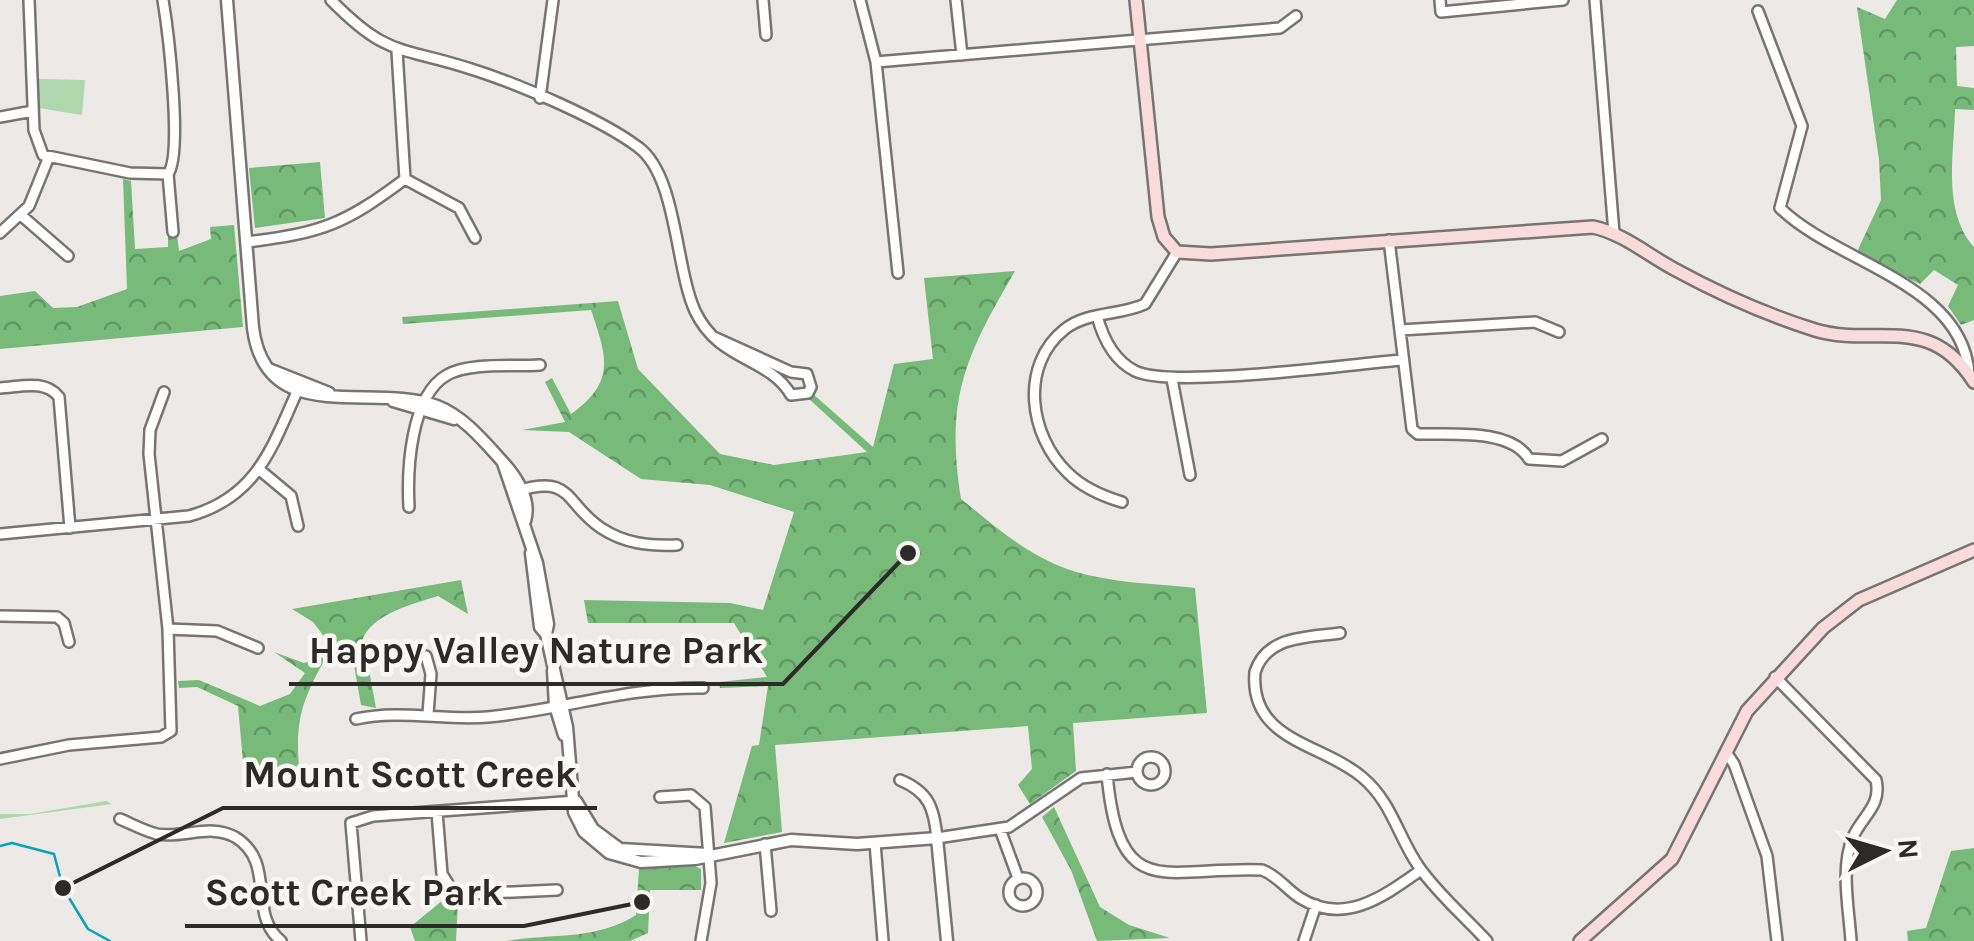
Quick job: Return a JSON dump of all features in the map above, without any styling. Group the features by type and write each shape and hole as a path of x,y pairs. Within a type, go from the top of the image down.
{"main road":[{"path":"1136,0 1158,217 1164,236 1177,252 1211,254 1560,226 1593,227 1614,234 1688,276 1832,334 1890,332 1914,336 1950,357 1972,378"},
{"path":"1580,941 1672,859 1748,710 1775,677 1848,606 1974,550"}],"street":[{"path":"30,0 33,111 38,146 48,159 130,173 168,174"},
{"path":"162,0 173,91 175,157 168,174 173,232"},
{"path":"227,0 255,340 274,378 329,394 425,406 454,418 480,436 503,463 518,491 540,578 546,634 576,801 593,829 620,849 709,854 804,839 875,843 936,838 1000,829 1028,817 1062,787 1107,774 1137,772"},
{"path":"331,0 342,4 368,36 397,51 468,68 627,140 652,162 692,302 714,337 726,351 773,376 791,395 808,393 811,379 807,374 791,372 714,337"},
{"path":"540,98 553,0"},
{"path":"763,0 766,35"},
{"path":"860,0 876,62 898,272"},
{"path":"956,0 962,55"},
{"path":"1440,0 1442,12 1563,0"},
{"path":"1595,0 1614,234"},
{"path":"1758,11 1802,126 1780,208 1802,230 1930,302 1961,338 1972,378"},
{"path":"876,62 1280,28 1296,16"},
{"path":"397,51 405,179"},
{"path":"0,117 33,111"},
{"path":"0,232 22,216 48,159"},
{"path":"248,242 298,236 339,224 405,179"},
{"path":"405,179 460,208 475,238"},
{"path":"22,216 68,256"},
{"path":"1389,240 1410,423 1418,434 1458,432 1504,440 1523,449 1529,459 1551,463 1602,439"},
{"path":"1122,502 1078,482 1059,464 1045,442 1034,407 1038,371 1047,348 1070,326 1145,304 1177,252"},
{"path":"1097,316 1108,344 1124,364 1148,376 1172,379 1402,360"},
{"path":"1400,330 1535,322 1560,332"},
{"path":"408,507 408,458 425,406 440,380 450,374 540,365"},
{"path":"1172,379 1190,475"},
{"path":"0,388 41,385 56,392 62,413 70,528"},
{"path":"0,534 157,520 216,507 261,471 298,388"},
{"path":"0,760 69,745 161,737 171,731 174,715 150,430 164,392"},
{"path":"261,471 291,496 298,526"},
{"path":"518,491 544,484 559,487 591,520 614,535 641,544 678,545"},
{"path":"0,616 57,617 69,642"},
{"path":"168,630 217,631 258,648"},
{"path":"1340,633 1284,642 1269,649 1255,672 1256,694 1282,735 1352,769 1373,788 1395,818 1421,870 1487,941"},
{"path":"426,656 431,674 428,714"},
{"path":"1775,677 1876,780 1876,804 1858,828 1848,852 1852,941"},
{"path":"356,720 388,712 486,717 643,688 703,688"},
{"path":"1726,752 1734,764 1767,856 1777,941"},
{"path":"1107,774 1113,828 1138,862 1176,876 1262,870 1316,906 1346,909 1369,904 1421,870"},
{"path":"900,780 927,797 948,941"},
{"path":"660,797 691,795 703,802 710,900 701,941"},
{"path":"352,941 361,941 350,828 357,819 576,801"},
{"path":"437,812 442,874 452,890 468,894 558,890"},
{"path":"120,819 156,834 218,831 238,839 259,865 266,925 281,941"},
{"path":"1000,829 1018,878"},
{"path":"875,843 883,941"},
{"path":"765,844 772,912"},
{"path":"1304,941 1316,906"}],"green space":[{"path":"1897,0 1974,0 1974,46 1956,47 1957,86 1974,88 1974,110 1955,109 1952,163 1957,217 1974,247 1974,320 1961,325 1948,306 1958,285 1934,270 1920,284 1856,254 1881,200 1857,7 1885,19"},
{"path":"38,79 85,80 82,115 39,108"},
{"path":"320,162 325,218 255,228 249,168"},
{"path":"123,179 131,181 135,249 168,247 168,236 177,235 179,251 211,239 210,227 234,225 243,327 0,349 0,296 35,291 53,308 77,307 127,289"},
{"path":"1015,271 983,329 963,379 956,433 961,499 1019,544 1057,565 1107,579 1195,588 1207,713 1073,723 1076,771 1030,804 1018,785 1032,769 1028,726 775,745 782,832 724,843 752,746 759,745 768,686 720,688 719,682 767,677 734,623 588,623 584,600 730,603 763,610 794,512 710,485 641,479 569,432 522,430 565,422 545,382 552,378 571,414 595,391 604,368 604,355 591,310 403,324 402,317 618,301 638,369 720,454 774,465 867,452 809,399 813,394 873,447 894,364 933,359 924,278"},
{"path":"461,580 468,614 438,596 376,622 363,638 376,708 361,705 351,648 330,650 302,711 298,740 300,779 245,784 238,706 197,687 179,688 178,681 199,680 260,706 290,694 305,673 274,652 304,663 313,660 326,639 313,622 292,609"},
{"path":"106,801 112,804 0,819 0,814 31,814"},
{"path":"1054,807 1100,907 1129,925 1170,938 1097,941 1071,870 1042,817"},
{"path":"1974,848 1974,941 1908,941 1907,931 1926,928 1951,851"},
{"path":"639,869 701,869 701,890 650,890 648,933 630,941 507,941 589,933 621,923 636,915"},
{"path":"448,896 458,900 456,941 415,941 410,927"}],"waterway":[{"path":"0,846 12,843 54,854 63,888 88,929 110,941"}],"place":[{"name":"Happy Valley Nature Park","path":"908,553"},
{"name":"Mount Scott Creek","path":"63,888"},
{"name":"Scott Creek Park","path":"642,902"}]}
